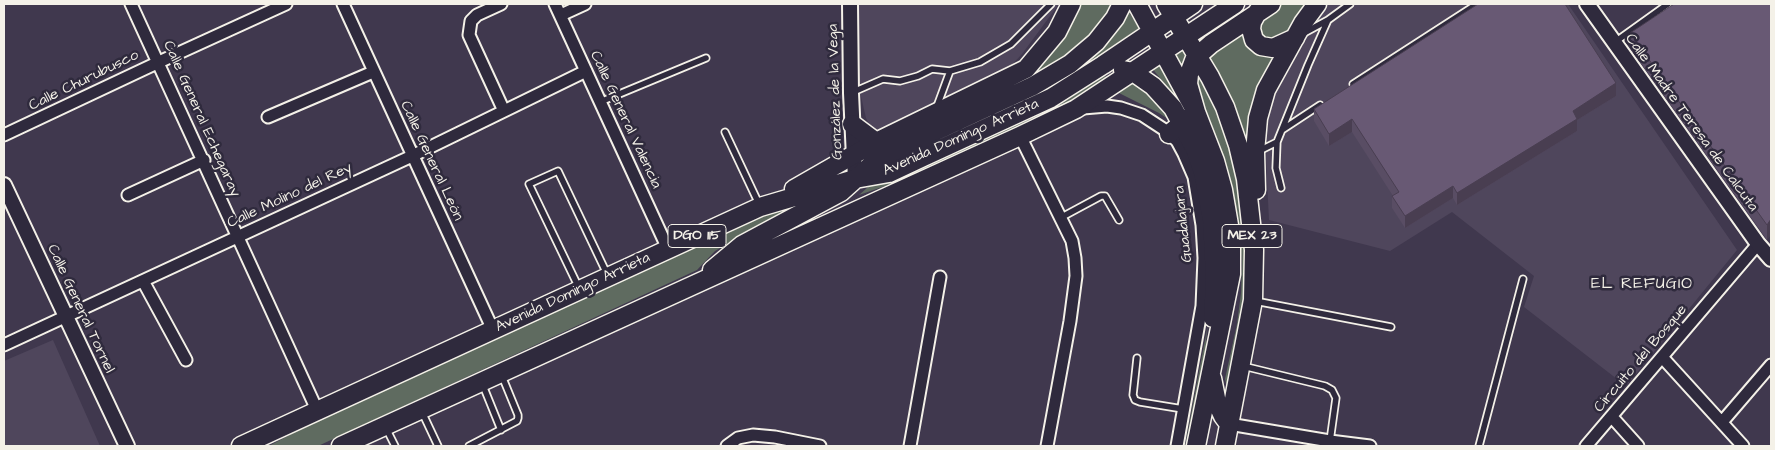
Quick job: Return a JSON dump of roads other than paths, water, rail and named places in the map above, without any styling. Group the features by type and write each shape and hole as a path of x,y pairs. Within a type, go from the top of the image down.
{"main road":[{"path":"760,207 876,142 1026,70 1057,32 1072,4"},
{"path":"700,281 742,245 829,200 841,192 870,166 896,151 1033,86 1070,64 1096,42 1115,18 1122,4"},
{"name":"MEX 23","path":"1137,4 1162,51 1182,123 1215,161 1223,190 1231,247 1230,274 1213,311"},
{"name":"Avenida Domingo Arrieta","path":"241,446 760,207 855,179 888,173 923,157 1050,98 1103,65 1152,31 1170,10 1194,4"},
{"name":"Avenida Domingo Arrieta","path":"341,446 1076,109 1234,4"},
{"path":"1254,250 1256,210 1255,152 1258,118 1266,90 1303,24 1317,4"},
{"path":"1265,7 1252,22 1251,29 1254,40 1261,46 1273,48 1295,38"},
{"path":"1182,123 1191,67 1197,56 1211,44 1265,7"},
{"name":"MEX 23","path":"1170,10 1225,107 1238,145 1246,179 1254,250 1253,300 1225,446"},
{"path":"1103,65 1133,72 1153,86 1182,123"},
{"path":"852,124 876,142 896,151 923,157"},
{"path":"1196,446 1210,369 1213,311"},
{"path":"1210,369 1217,403 1223,416 1230,424"}],"street":[{"name":"Calle General Echegaray","path":"131,4 317,410"},
{"name":"Calle Churubusco","path":"4,136 286,4"},
{"name":"Calle General León","path":"343,4 493,330"},
{"path":"501,4 471,21 469,35 504,112"},
{"name":"Calle General Valencia","path":"555,4 668,249"},
{"path":"561,15 585,4"},
{"name":"González de la Vega","path":"850,4 850,93 855,179"},
{"name":"Calle Madre Teresa de Calcuta","path":"1587,4 1758,244 1771,259"},
{"name":"Calle Molino del Rey","path":"4,345 412,156 586,71"},
{"path":"268,117 373,72"},
{"name":"Guadalajara","path":"1076,109 1107,106 1182,123 1177,141 1194,177 1213,311 1183,409 1176,446"},
{"path":"1020,136 1072,240 1075,258 1076,276 1070,321 1047,446"},
{"path":"128,195 204,160"},
{"name":"Calle General Tornel","path":"4,185 127,446"},
{"name":"Circuito del Bosque","path":"1586,446 1758,244"},
{"path":"910,446 940,277"},
{"path":"143,281 186,360"},
{"path":"1662,357 1743,446"},
{"path":"1722,422 1771,365"},
{"path":"1612,417 1638,446"},
{"path":"1230,424 1370,446"},
{"path":"727,446 738,438 753,435 775,437 820,446"}],"lane":[{"path":"1043,4 1043,12"},
{"path":"850,93 883,79 900,81 918,76 932,69 950,71 980,62 1011,44 1051,4"},
{"path":"1295,38 1328,20 1350,4"},
{"path":"1350,86 1477,4"},
{"path":"1655,4 1660,10"},
{"path":"1614,43 1668,4"},
{"path":"1282,188 1276,168 1278,142 1328,20"},
{"path":"600,102 706,58"},
{"path":"933,116 950,71"},
{"path":"1282,130 1330,99"},
{"path":"725,132 760,207"},
{"path":"1255,152 1278,142"},
{"path":"580,290 529,184 558,171 608,276"},
{"path":"1062,218 1097,198 1105,196 1119,220"},
{"path":"1479,446 1524,279"},
{"path":"1253,300 1391,327"},
{"path":"1137,358 1133,395 1135,400 1183,409"},
{"path":"1241,366 1325,386 1332,390 1336,398 1330,441"},
{"path":"469,446 517,421 518,415 501,372"},
{"path":"481,381 501,430"},
{"path":"421,410 438,446"},
{"path":"385,426 395,446"}],"district":[{"name":"EL REFUGIO","path":"1642,285"}]}
